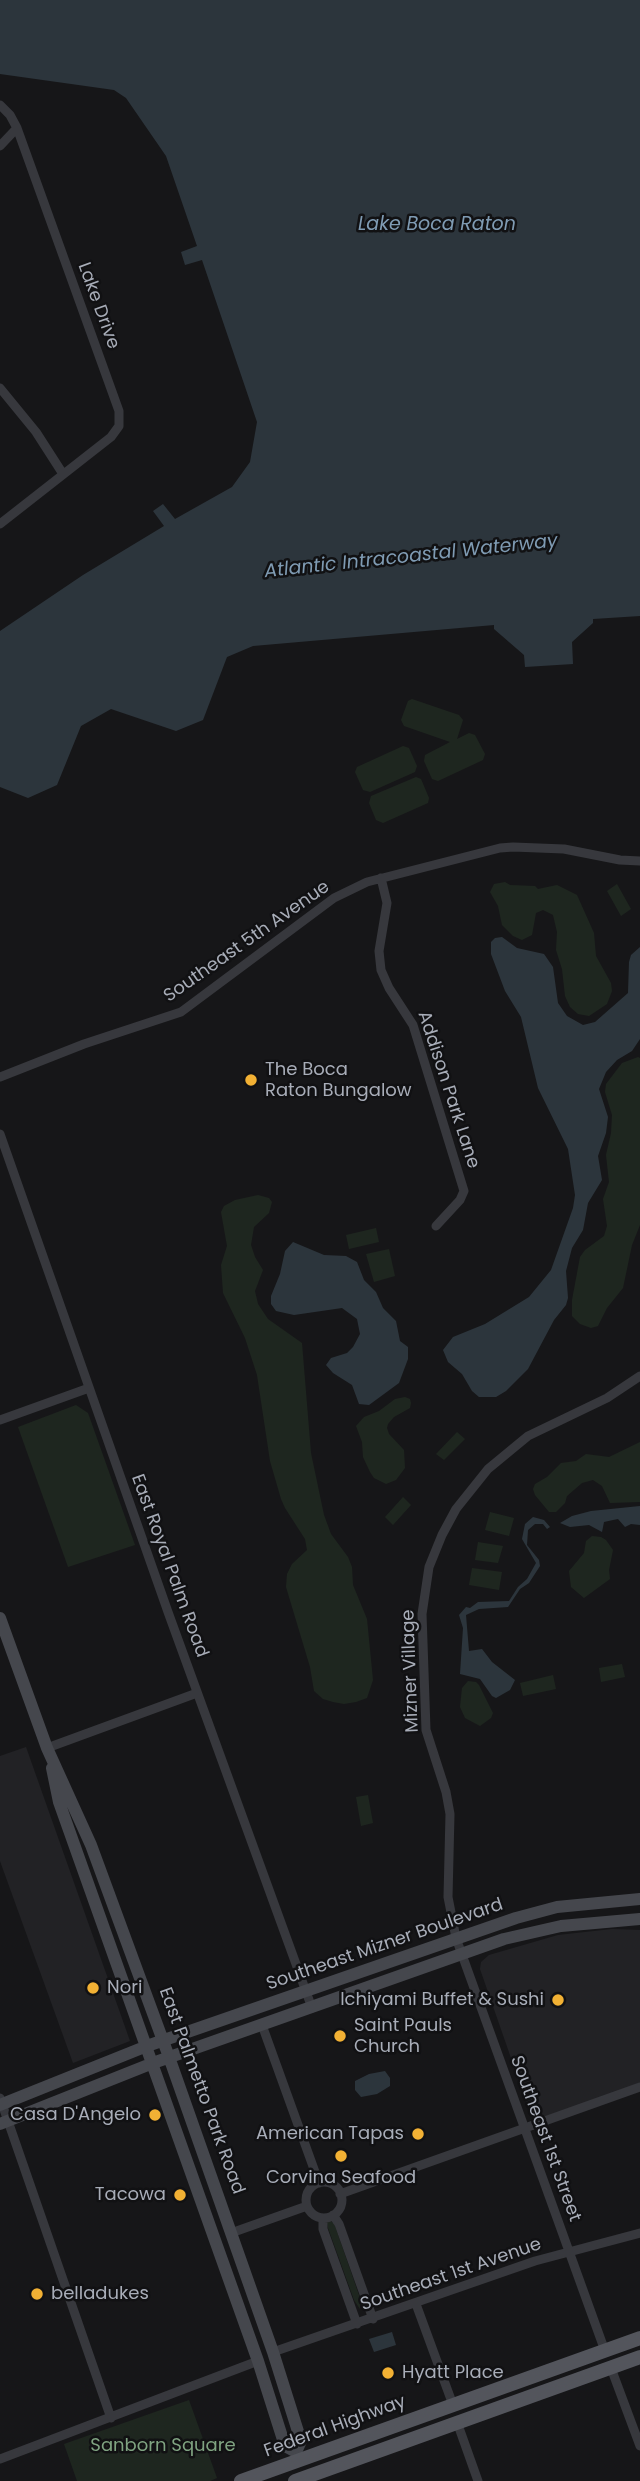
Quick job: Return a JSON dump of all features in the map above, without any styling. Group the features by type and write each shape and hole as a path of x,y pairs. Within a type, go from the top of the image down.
{"main road":[{"name":"East Palmetto Park Road","path":"0,1618 47,1748 91,1844 273,2352 301,2441 297,2456 302,2480"},
{"name":"East Palmetto Park Road","path":"47,1748 60,1802 258,2361 285,2446 297,2456"},
{"name":"Southeast Mizner Boulevard","path":"1,2102 162,2040 456,1938 556,1907 640,1899"},
{"name":"Southeast Mizner Boulevard","path":"4,2122 169,2057 504,1939 542,1929 640,1919"},
{"name":"Federal Highway","path":"241,2481 297,2456 453,2405 638,2339"},
{"path":"611,2368 638,2339"},
{"path":"580,2379 598,2364 605,2351"},
{"name":"Federal Highway","path":"302,2480 640,2357"}],"street":[{"name":"Lake Drive","path":"0,105 17,128 119,411 119,426 111,437 0,524"},
{"path":"0,146 17,128"},
{"path":"0,388 36,432 63,474"},
{"name":"Southeast 5th Avenue","path":"0,1077 84,1044 181,1012 334,898 355,886 513,847 564,849 620,860 640,861"},
{"name":"Addison Park Lane","path":"381,878 387,903 379,951 381,970 389,988 413,1025 464,1191 460,1200 436,1226"},
{"name":"East Royal Palm Road","path":"0,1134 197,1693 312,2007"},
{"name":"Mizner Village","path":"456,1938 448,1897 450,1814 446,1792 426,1730 424,1705 422,1614 429,1567 456,1508 503,1455 528,1436 607,1398 640,1377"},
{"path":"0,1420 89,1388"},
{"path":"47,1748 197,1693"},
{"name":"Southeast 1st Street","path":"456,1938 605,2351"},
{"path":"262,2025 319,2183"},
{"path":"340,2194 640,2087"},
{"path":"1,2102 4,2122 111,2418"},
{"path":"319,2183 334,2186 340,2194 340,2206 334,2215 323,2218 313,2215 307,2206 309,2190 319,2183"},
{"path":"231,2233 307,2206"},
{"path":"334,2215 373,2319"},
{"path":"323,2218 323,2229 357,2324"},
{"name":"Southeast 1st Avenue","path":"273,2352 535,2261 640,2232"},
{"path":"416,2304 453,2405"},
{"path":"0,2459 258,2361"},
{"path":"611,2368 640,2446"},
{"path":"457,2422 478,2481"}],"shaded area":[{"path":"26,1747 130,2041 73,2063 0,1861 0,1756"},
{"path":"612,1929 640,1930 640,2087 534,2124 480,1969 481,1962 489,1955 558,1935"}],"green space":[{"path":"412,699 459,715 463,720 457,739 469,733 475,735 485,754 483,760 438,781 432,779 424,761 425,755 450,742 404,726 401,720 408,701"},
{"path":"403,746 409,748 417,766 415,772 370,792 363,790 355,772 357,767"},
{"path":"416,777 421,779 429,798 428,803 383,823 376,820 369,803 371,796"},
{"path":"505,882 510,885 535,886 538,889 557,885 577,895 594,933 596,956 611,983 612,991 607,1004 589,1016 578,1014 570,1007 565,996 562,969 556,950 557,932 553,915 543,910 536,913 532,935 522,940 513,936 502,925 498,906 490,892 494,884"},
{"path":"617,884 631,909 621,916 607,891"},
{"path":"638,1057 640,1225 632,1245 623,1288 607,1308 598,1326 591,1328 580,1324 572,1316 572,1300 580,1257 604,1236 607,1226 603,1199 609,1182 606,1155 612,1115 605,1092 606,1084 622,1063"},
{"path":"258,1195 269,1198 272,1202 269,1213 254,1227 251,1245 263,1270 255,1291 258,1304 268,1319 302,1343 311,1453 324,1515 331,1534 348,1557 352,1567 353,1585 367,1619 373,1680 367,1698 356,1702 333,1702 323,1699 314,1691 310,1667 286,1587 287,1574 292,1564 307,1550 305,1539 281,1499 270,1461 257,1375 245,1338 223,1293 221,1265 227,1246 221,1212 224,1206 235,1200"},
{"path":"376,1228 379,1242 349,1249 346,1235"},
{"path":"389,1249 395,1276 374,1282 366,1254"},
{"path":"395,1399 410,1399 410,1408 394,1417 387,1428 404,1450 405,1468 396,1480 386,1484 374,1478 370,1472 363,1457 362,1442 356,1426 364,1417 379,1411"},
{"path":"76,1405 88,1413 135,1545 68,1567 18,1427"},
{"path":"457,1432 465,1439 444,1460 436,1454"},
{"path":"640,1442 640,1502 610,1503 602,1486 593,1480 582,1483 567,1496 565,1503 556,1512 549,1512 535,1495 535,1484 561,1463 576,1461 586,1454 609,1457"},
{"path":"403,1497 411,1505 393,1525 385,1517"},
{"path":"490,1512 514,1518 509,1536 485,1530"},
{"path":"592,1536 606,1540 613,1550 610,1579 584,1598 571,1587 569,1571 584,1553 586,1541"},
{"path":"478,1542 503,1546 498,1563 475,1560"},
{"path":"472,1568 502,1572 499,1590 469,1585"},
{"path":"622,1664 625,1677 601,1682 599,1668"},
{"path":"553,1675 556,1689 523,1696 520,1683"},
{"path":"468,1681 479,1685 493,1713 491,1718 480,1726 465,1718 460,1707 462,1688"},
{"path":"368,1795 373,1823 361,1826 356,1797"},
{"path":"327,2223 334,2223 360,2298 360,2309 354,2300 328,2228"},
{"name":"Sanborn Square","path":"189,2400 217,2478 210,2481 77,2481 64,2444"}],"water":[{"name":"Lake Boca Raton","path":"0,0 640,0 640,616 593,619 593,623 572,642 573,664 525,667 524,655 494,629 494,625 253,646 227,657 203,720 176,731 111,709 81,726 57,785 28,798 0,787 0,631 83,575 164,526 153,511 163,504 175,519 232,487 250,462 257,422 202,260 185,265 181,252 197,246 166,156 126,98 114,90 0,74"},
{"path":"502,937 517,948 544,954 553,967 558,1003 567,1016 583,1025 595,1022 628,993 629,962 631,955 640,947 640,1039 632,1051 617,1060 606,1072 599,1089 608,1117 598,1156 602,1180 588,1203 583,1230 572,1248 566,1271 566,1305 554,1320 528,1369 496,1397 479,1397 462,1374 448,1362 443,1350 453,1337 485,1324 529,1297 551,1270 575,1195 568,1149 538,1088 521,1017 505,991 491,954 491,942"},
{"path":"293,1242 324,1255 346,1256 357,1262 364,1280 376,1292 383,1308 396,1321 400,1341 408,1347 408,1359 399,1383 369,1405 359,1404 352,1385 326,1365 331,1358 347,1353 353,1347 360,1334 357,1319 342,1308 294,1315 276,1311 271,1304 285,1251"},
{"path":"640,1506 640,1525 631,1524 625,1527 618,1519 604,1522 602,1532 589,1525 570,1527 560,1523 572,1516 591,1511"},
{"path":"533,1517 544,1520 550,1527 547,1529 543,1524 535,1524 528,1530 527,1545 539,1560 540,1566 529,1583 520,1589 508,1607 479,1609 466,1615 469,1651 482,1649 492,1662 515,1680 510,1690 496,1698 480,1679 460,1674 463,1628 459,1615 466,1607 470,1608 478,1602 509,1601 527,1579 536,1563 522,1539 525,1524"},
{"path":"385,2071 390,2078 390,2086 377,2094 361,2097 355,2090 355,2081 369,2074"},
{"path":"392,2332 396,2345 374,2352 369,2339"}],"place":[{"name":"The Boca Raton Bungalow","path":"251,1080"},
{"name":"Nori","path":"93,1988"},
{"name":"Ichiyami Buffet & Sushi","path":"558,2000"},
{"name":"Saint Pauls Church","path":"340,2036"},
{"name":"Casa D'Angelo","path":"155,2115"},
{"name":"American Tapas","path":"418,2134"},
{"name":"Corvina Seafood","path":"341,2156"},
{"name":"Tacowa","path":"180,2195"},
{"name":"belladukes","path":"37,2294"},
{"name":"Hyatt Place","path":"388,2373"}],"water label":[{"name":"Atlantic Intracoastal Waterway","path":"411,557"}]}
